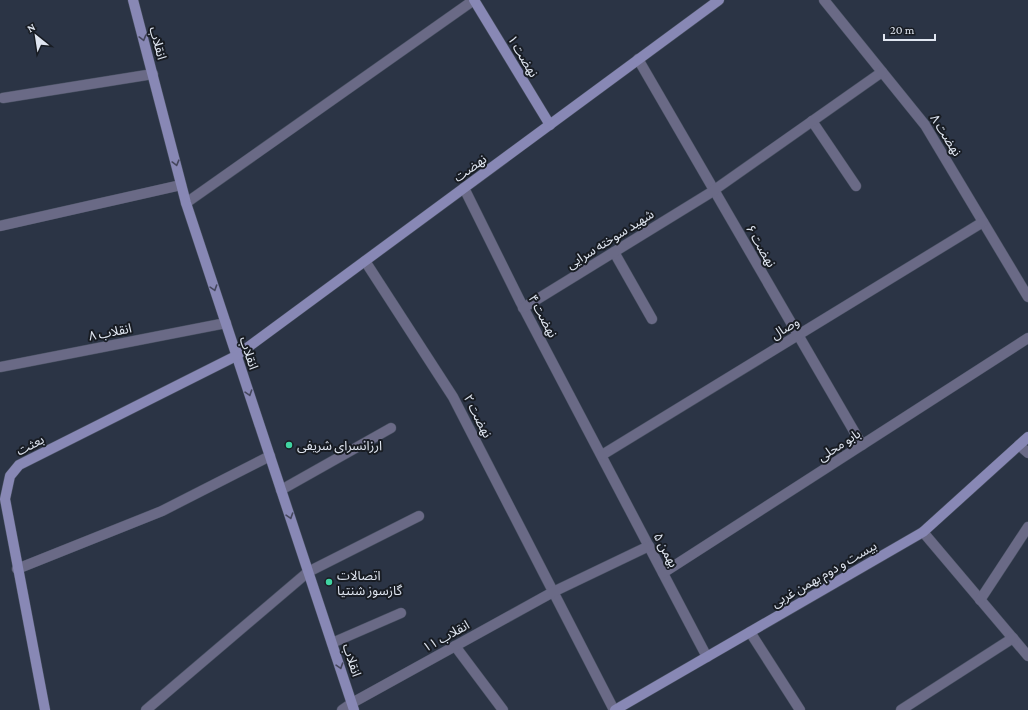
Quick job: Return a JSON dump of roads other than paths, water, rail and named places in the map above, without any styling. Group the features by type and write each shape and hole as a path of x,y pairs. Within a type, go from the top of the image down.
{"street":[{"path":"186,203 474,0"},
{"name":"۱ نهضت","path":"474,0 550,125"},
{"name":"نهضت","path":"236,356 719,0"},
{"name":"۸ نهضت","path":"824,0 925,125 1028,297"},
{"name":"انقلاب","path":"136,1 186,203 353,706"},
{"name":"۶ نهضت","path":"638,59 712,191 862,446"},
{"name":"شهید سوخته سرایی","path":"523,308 712,191 882,72"},
{"path":"3,98 153,74"},
{"path":"812,121 856,186"},
{"path":"0,226 181,185"},
{"name":"۴ نهضت","path":"464,188 523,308 602,455"},
{"name":"وصال","path":"602,455 983,222"},
{"path":"614,252 652,319"},
{"name":"۲ نهضت","path":"365,261 453,397 614,710"},
{"name":"۸ انقلاب","path":"0,367 226,323"},
{"name":"بابو محلی","path":"663,573 1028,338"},
{"name":"بعثت","path":"45,710 17,569 5,499 10,476 19,466 236,356"},
{"path":"281,490 391,428"},
{"name":"بیست و دوم بهمن غربی","path":"614,710 923,532 1028,437"},
{"path":"1019,445 1028,453"},
{"name":"۵ بهمن","path":"602,455 707,656"},
{"path":"17,569 162,511 270,456"},
{"path":"146,710 308,572 419,516"},
{"path":"980,600 1028,527"},
{"path":"923,532 1028,656"},
{"name":"۱۱ انقلاب","path":"342,710 353,706 455,646 553,592 649,546"},
{"path":"332,644 401,613"},
{"path":"750,632 800,710"},
{"path":"901,710 1013,638"},
{"path":"455,646 503,710"}],"place":[{"name":"ارزانسرای شریفی","path":"289,445"},
{"name":"اتصالات گازسوز شنتیا","path":"329,582"}]}
